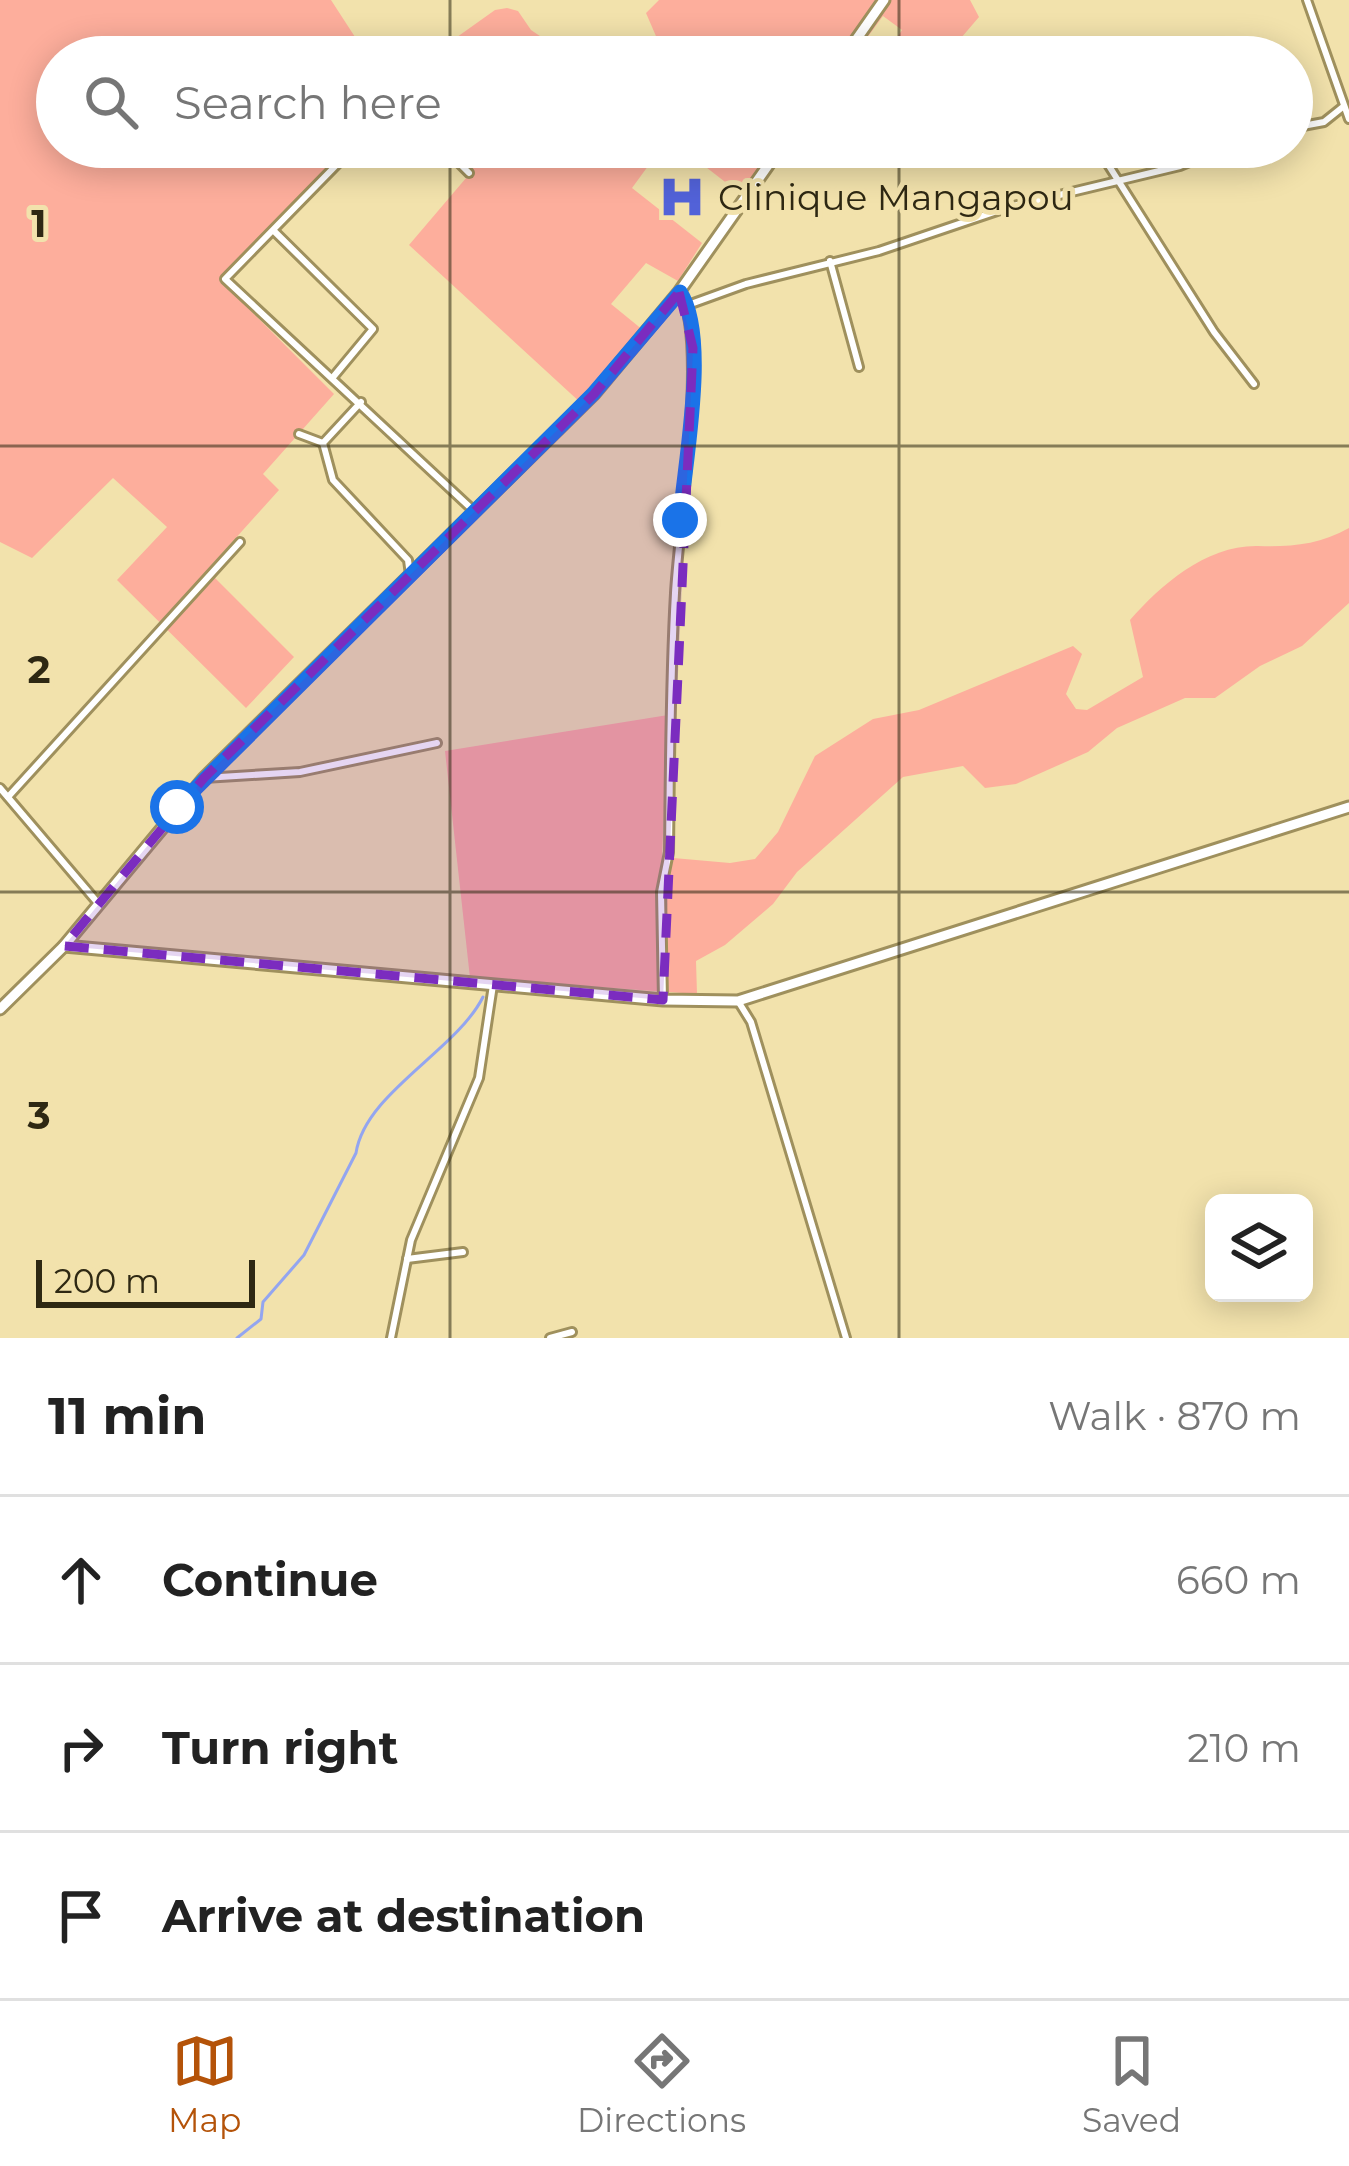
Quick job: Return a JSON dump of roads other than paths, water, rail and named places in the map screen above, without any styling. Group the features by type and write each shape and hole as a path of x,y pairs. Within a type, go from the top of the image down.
{"street":[{"path":"859,36 884,0"},
{"path":"1307,0 1349,119"},
{"path":"1313,124 1324,122 1344,106"},
{"path":"334,168 225,279 475,512"},
{"path":"465,168 470,173"},
{"path":"0,1009 64,946 204,778 593,394 680,292 766,168"},
{"path":"1111,168 1214,332 1255,384"},
{"path":"688,305 1117,178 1170,168"},
{"path":"274,231 373,329 334,376"},
{"path":"830,261 859,368"},
{"path":"662,1000 661,892 668,852 674,598 693,348 688,305 680,292"},
{"path":"323,443 361,402"},
{"path":"299,434 323,443"},
{"path":"323,443 333,480 408,560 409,578"},
{"path":"8,797 239,542"},
{"path":"204,778 300,772 436,743"},
{"path":"0,788 97,902"},
{"path":"64,946 662,1000 738,1001 1349,807"},
{"path":"391,1338 407,1259 478,1078 493,986"},
{"path":"738,1001 764,1064 846,1338"},
{"path":"407,1259 463,1252"},
{"path":"550,1338 572,1332"}],"waterway":[{"path":"237,1338 261,1319 263,1302 304,1255 376,1111 453,1036 483,997"}],"place":[{"name":"Clinique Mangapou","path":"682,197"}]}
